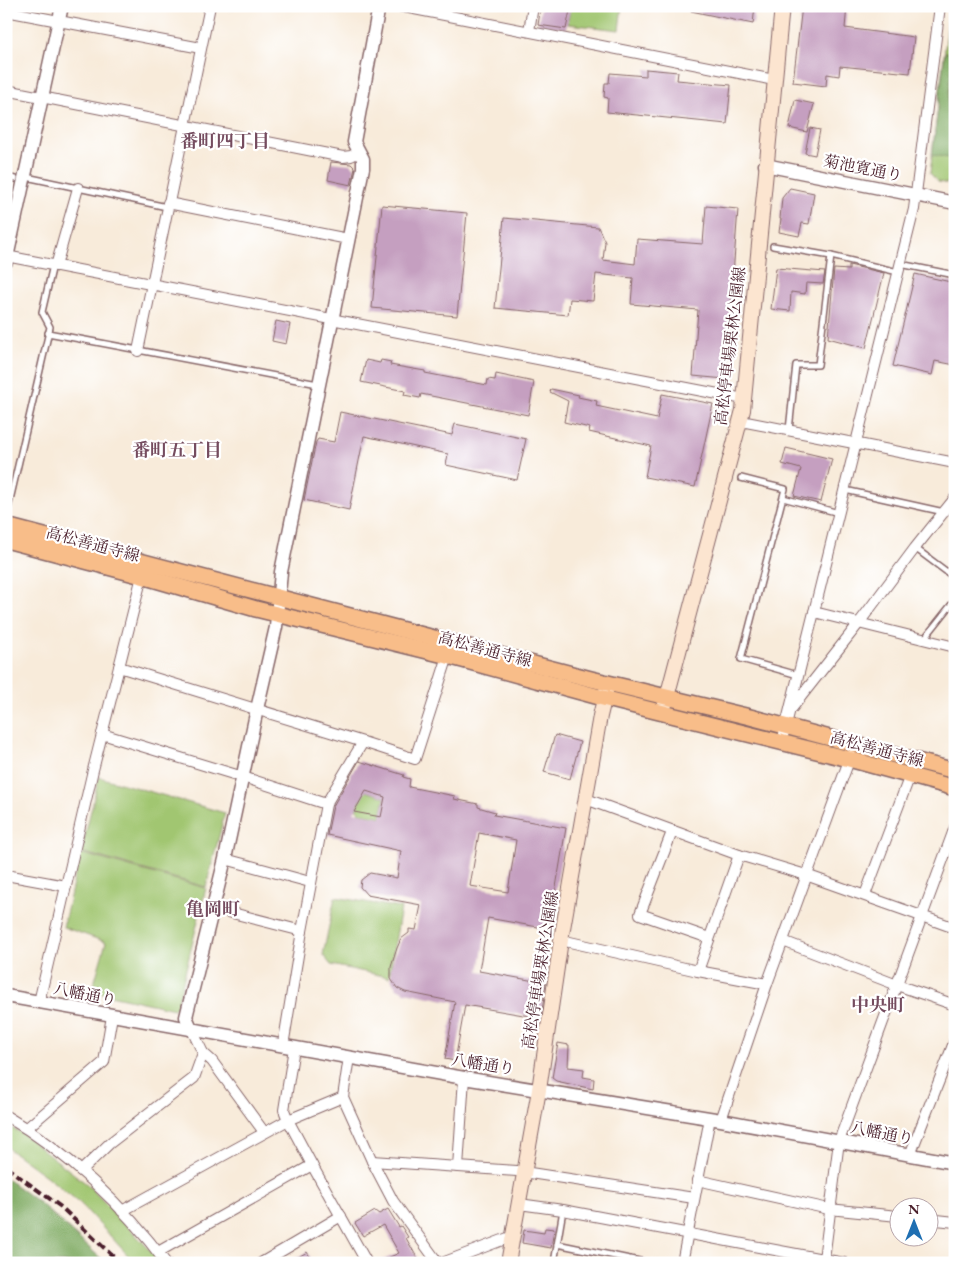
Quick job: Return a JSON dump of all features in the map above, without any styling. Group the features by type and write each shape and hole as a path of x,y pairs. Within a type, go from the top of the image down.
{"main road":[{"name":"高松停車場栗林公園線","path":"663,712 741,421 782,6"},
{"name":"高松善通寺線","path":"7,520 278,596 608,683 667,696 955,771"},
{"name":"高松善通寺線","path":"6,540 277,614 448,656 603,698 849,759 955,788"},
{"name":"高松停車場栗林公園線","path":"508,1263 539,1090 603,698 608,683"}],"street":[{"path":"62,6 10,231 7,258 55,265 744,399"},
{"path":"138,351 210,6"},
{"path":"264,1132 212,1061 203,1053 186,1017 225,859 276,627 282,572 363,168 363,158 355,146 355,135 379,6"},
{"path":"399,6 774,80"},
{"path":"529,31 533,6"},
{"path":"781,742 917,195 940,6"},
{"path":"6,11 201,48"},
{"path":"6,90 343,157 359,152"},
{"name":"菊池寛通り","path":"765,165 955,202"},
{"path":"55,265 78,188"},
{"path":"167,205 348,239"},
{"path":"741,421 955,463"},
{"path":"790,711 955,498"},
{"path":"39,1002 102,734 142,576"},
{"path":"814,612 955,647"},
{"path":"119,667 415,759 448,656"},
{"path":"102,734 326,804"},
{"path":"363,742 326,804 302,931 284,1110 312,1165 367,1263"},
{"path":"682,1263 697,1180 716,1119 768,984 855,744"},
{"path":"865,895 915,760"},
{"path":"586,800 672,832 865,895 955,928"},
{"path":"824,1261 839,1141 955,827"},
{"path":"672,832 640,914 709,938"},
{"path":"698,971 739,855"},
{"path":"225,859 310,882"},
{"path":"6,875 66,886"},
{"path":"213,908 302,931"},
{"path":"562,940 698,971 768,984"},
{"path":"783,941 955,1005"},
{"name":"八幡通り","path":"6,996 464,1078 716,1119 955,1162"},
{"path":"27,1128 104,1062 112,1016"},
{"path":"910,1155 955,1040"},
{"path":"81,1171 110,1144 194,1078 203,1053"},
{"path":"349,1057 343,1097 372,1161 393,1201 440,1263 513,1236"},
{"path":"458,1167 464,1078"},
{"path":"122,1211 264,1132 343,1097"},
{"path":"6,1116 27,1128 81,1171 122,1211 166,1263"},
{"path":"372,1161 525,1173 694,1198"},
{"path":"158,1252 312,1165"},
{"path":"697,1180 829,1209 888,1215"},
{"path":"519,1204 563,1210 824,1261 844,1263"},
{"path":"261,1263 341,1216"},
{"path":"938,1220 955,1222"}],"lane":[{"path":"6,177 15,179"},
{"path":"31,178 167,205"},
{"path":"773,246 955,276"},
{"path":"789,430 796,364 818,365 830,256"},
{"path":"7,520 50,327 42,312 55,265"},
{"path":"48,333 319,384"},
{"path":"741,478 785,489 741,659 798,675"},
{"path":"845,490 944,512"},
{"path":"783,498 839,513"},
{"path":"915,548 955,578"},
{"path":"923,640 955,600"},
{"path":"554,1263 563,1210"},
{"path":"557,1244 649,1263"}],"green space":[{"path":"570,6 622,6 619,30 568,24"},
{"path":"950,6 955,6 955,185 938,182 930,173"},
{"path":"945,52 953,53 947,113 955,115 955,159 932,155"},
{"path":"99,777 225,813 206,887 81,852"},
{"path":"365,791 385,797 381,817 360,813 356,808"},
{"path":"80,853 206,888 177,1006 174,1009 92,991 106,942 63,927"},
{"path":"335,897 401,908 389,977 331,965 323,955"},
{"path":"6,1125 23,1134 88,1185 152,1252 160,1263 135,1263 80,1203 6,1147"},
{"path":"6,1178 41,1204 106,1263 6,1263"}],"building":[{"path":"541,6 571,6 566,29 538,25"},
{"path":"692,6 755,6 753,24 691,11"},
{"path":"802,6 847,6 845,28 914,37 910,73 840,66 839,76 827,74 826,86 793,82"},
{"path":"646,69 678,72 677,80 731,85 727,124 607,112 608,98 604,97 605,83 609,83 610,73 646,76"},
{"path":"795,100 814,104 807,132 789,128"},
{"path":"810,128 820,130 815,155 805,153"},
{"path":"331,162 351,164 355,168 351,185 328,180"},
{"path":"790,188 814,193 809,224 802,223 799,236 779,232 782,198"},
{"path":"382,205 467,213 457,316 372,308"},
{"path":"706,206 738,209 725,379 693,376 698,310 631,304 633,278 596,274 593,301 570,299 568,315 495,308 504,218 598,227 605,242 603,260 635,264 637,239 703,244"},
{"path":"849,265 884,273 866,348 828,338 834,269 849,270"},
{"path":"776,268 825,272 823,284 806,283 805,294 791,292 790,311 771,309"},
{"path":"915,274 955,283 955,365 935,361 932,375 893,366"},
{"path":"276,321 290,324 286,344 272,341"},
{"path":"366,360 380,363 381,360 391,362 390,365 487,385 488,379 495,380 496,374 534,382 528,415 421,394 420,398 404,395 405,391 361,382"},
{"path":"551,389 597,401 596,406 657,419 662,394 713,404 695,487 645,477 651,446 589,432 590,428 564,422 568,401 550,392"},
{"path":"340,412 452,435 455,424 526,439 517,480 446,465 448,454 364,436 349,510 304,500 316,442 318,439 334,442"},
{"path":"786,448 832,459 821,502 794,496 801,469 782,464"},
{"path":"555,735 580,742 570,779 544,772"},
{"path":"359,761 404,775 403,777 410,779 409,787 455,796 454,799 478,804 478,807 495,812 494,815 566,828 549,929 488,918 479,971 546,983 541,1018 465,1005 455,1061 445,1059 455,1002 405,992 397,988 391,979 391,967 397,948 401,939 409,933 409,929 416,930 421,905 367,895 360,887 361,880 370,873 397,878 401,851 327,835 333,806","holes":["366,791 385,797 381,817 354,812","479,833 516,840 508,892 470,886"]},
{"path":"558,1043 569,1045 568,1067 584,1069 583,1077 594,1079 593,1089 556,1081 552,1078"},
{"path":"388,1209 399,1227 401,1226 408,1237 406,1238 420,1263 376,1263 399,1253 383,1225 363,1236 355,1223 375,1211 379,1214"},
{"path":"545,1228 554,1229 551,1248 522,1243 524,1230 544,1233"},
{"path":"307,1252 314,1263 288,1263"}],"railway":[{"path":"6,1167 61,1207 120,1263"}],"district":[{"name":"番町四丁目","path":"225,140"},
{"name":"番町五丁目","path":"177,449"},
{"name":"亀岡町","path":"213,908"},
{"name":"中央町","path":"878,1004"}]}
